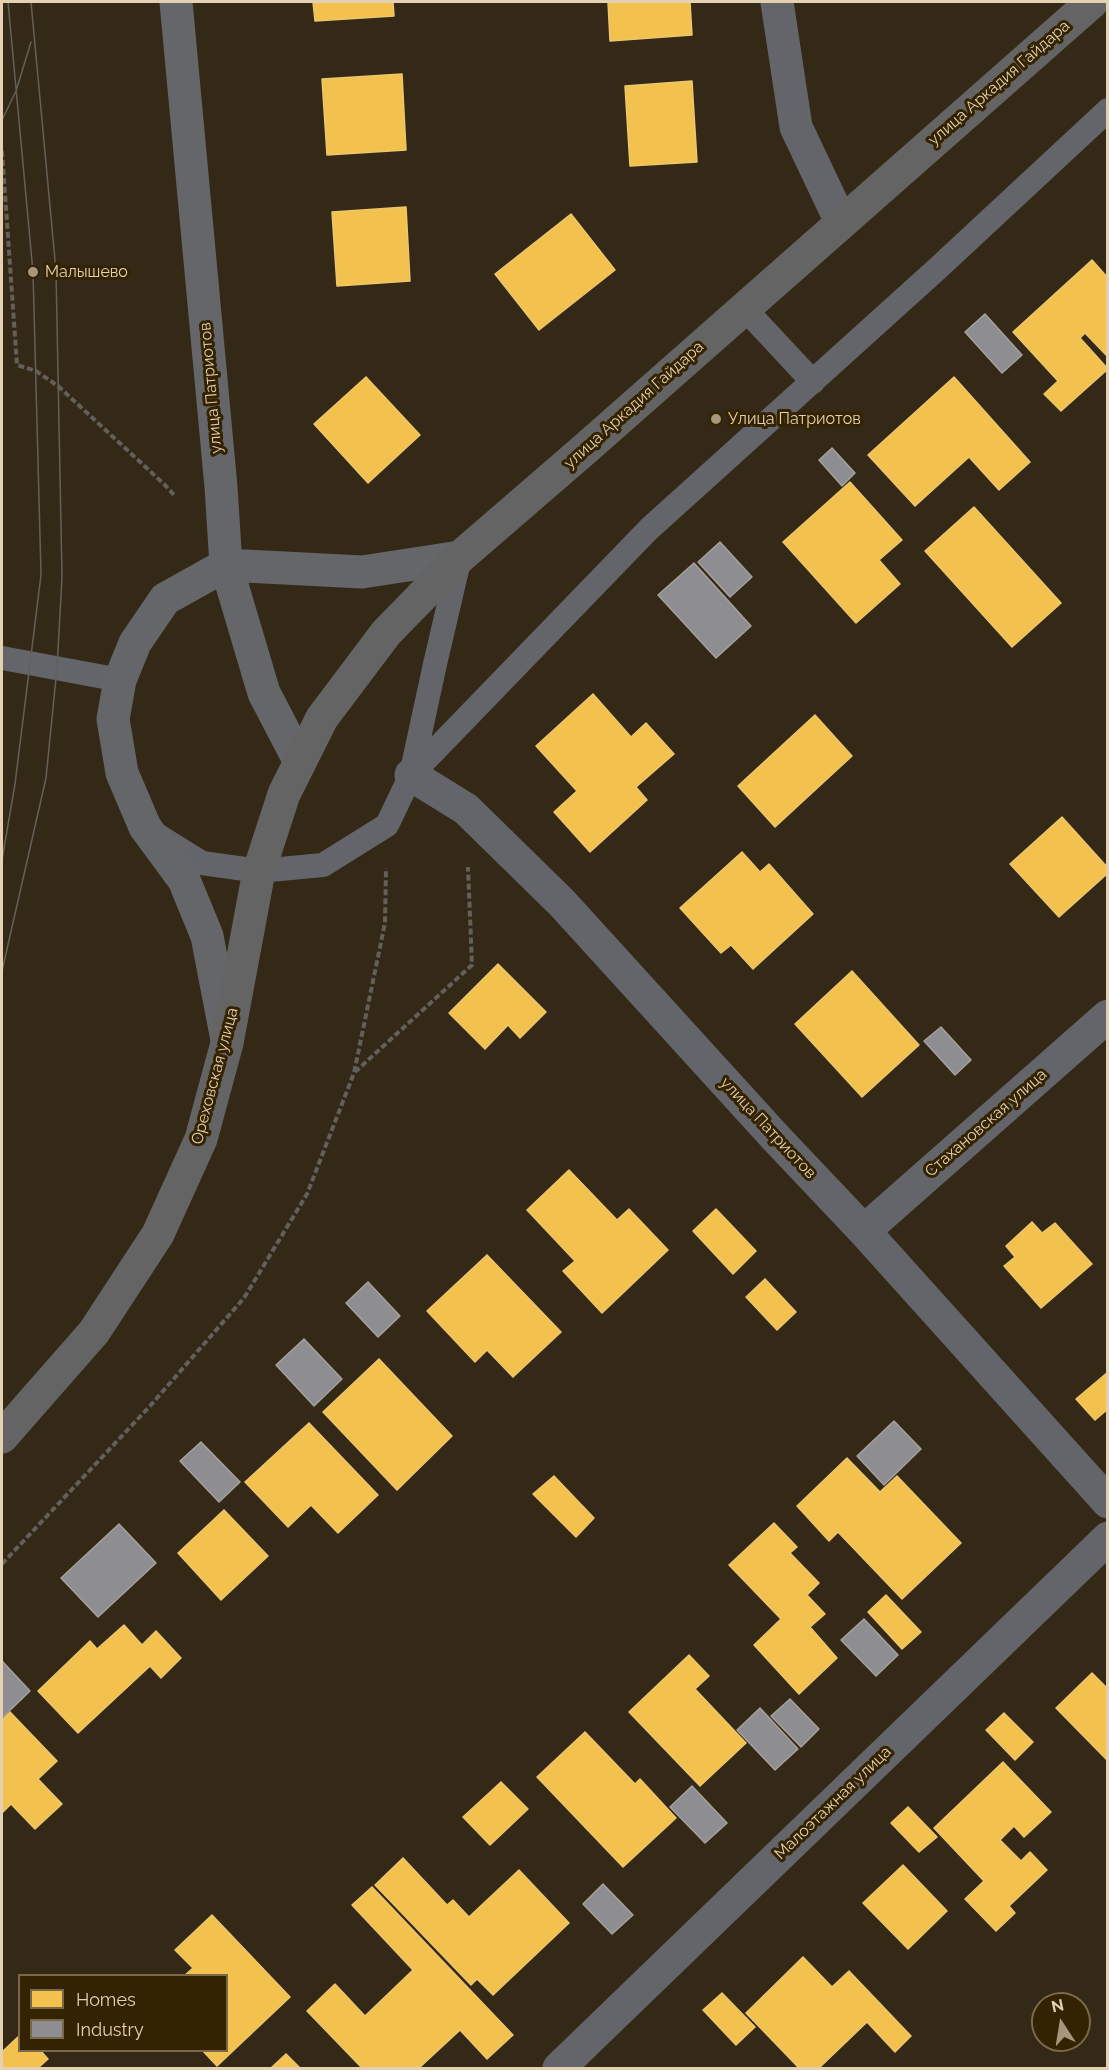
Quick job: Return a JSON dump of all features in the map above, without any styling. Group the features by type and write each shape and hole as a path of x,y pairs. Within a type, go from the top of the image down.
{"main road":[{"name":"улица Патриотов","path":"176,2 226,565 264,693 300,762"},
{"name":"улица Аркадия Гайдара","path":"259,871 284,794 322,718 386,633 460,557 1092,2"},
{"path":"227,1043 207,936 184,880 145,827 122,773 113,719 120,680 135,643 165,599 226,565 362,573 460,557"},
{"name":"Ореховская улица","path":"2,1437 94,1332 158,1234 201,1139 227,1043 259,871"}],"street":[{"path":"777,2 796,127 841,222"},
{"name":"улица Патриотов","path":"411,775 466,809 562,903 775,1137 864,1231 1107,1502"},
{"name":"Стахановская улица","path":"864,1231 1107,1016"},
{"name":"Малоэтажная улица","path":"559,2068 1107,1538"}],"lane":[{"path":"411,775 649,530 1107,110"},
{"path":"744,308 813,382"},
{"path":"145,827 202,863 259,871 323,865 387,825 411,775 460,557"},
{"path":"2,657 120,680"}],"path":[{"path":"2,151 17,365 36,371 58,386 174,495"},
{"path":"354,1073 472,965 466,809"},
{"path":"2,1564 150,1406 244,1298 307,1194 354,1073 385,923 387,825"}],"building: Homes":[{"path":"313,2 393,2 394,16 315,21"},
{"path":"608,2 690,2 692,35 610,41"},
{"path":"402,74 406,150 327,155 322,79"},
{"path":"692,81 697,162 630,166 625,86"},
{"path":"406,207 410,281 337,286 332,212"},
{"path":"571,214 615,270 539,330 495,274"},
{"path":"1092,260 1108,278 1108,357 1085,333 1080,338 1108,369 1061,411 1044,394 1058,381 1013,332"},
{"path":"366,377 420,435 368,483 314,424"},
{"path":"954,377 1030,462 999,490 969,457 915,506 868,455"},
{"path":"850,482 902,540 879,560 900,584 856,623 783,542"},
{"path":"974,507 1061,603 1012,647 925,551"},
{"path":"593,694 631,737 646,723 674,754 636,787 647,800 590,852 554,812 577,791 536,746"},
{"path":"815,715 852,756 775,827 738,786"},
{"path":"1062,817 1108,868 1108,873 1059,917 1010,864"},
{"path":"742,852 760,872 769,864 813,914 753,969 731,945 721,953 680,908"},
{"path":"498,964 546,1012 520,1038 508,1025 485,1049 449,1013"},
{"path":"852,971 919,1045 862,1097 795,1024"},
{"path":"569,1170 617,1220 629,1209 668,1250 602,1313 563,1271 575,1261 527,1210"},
{"path":"716,1209 756,1251 733,1274 693,1231"},
{"path":"1032,1222 1042,1233 1055,1223 1092,1264 1041,1308 1004,1266 1015,1257 1006,1246"},
{"path":"487,1255 561,1332 513,1377 487,1350 475,1362 427,1311"},
{"path":"765,1279 796,1312 777,1330 746,1297"},
{"path":"379,1359 452,1436 397,1490 323,1412"},
{"path":"1108,1372 1108,1409 1095,1420 1076,1399"},
{"path":"309,1423 378,1495 338,1533 311,1505 288,1527 245,1482"},
{"path":"847,1458 880,1492 897,1476 961,1543 902,1599 838,1532 829,1541 797,1506"},
{"path":"554,1476 594,1518 576,1537 533,1494"},
{"path":"224,1510 268,1556 221,1600 178,1553"},
{"path":"774,1523 797,1547 790,1553 819,1583 807,1595 825,1614 810,1627 837,1658 799,1694 754,1645 781,1619 729,1565"},
{"path":"886,1595 921,1632 902,1649 868,1612"},
{"path":"124,1625 142,1645 156,1631 181,1658 161,1678 150,1666 78,1733 38,1691 90,1641 97,1649"},
{"path":"689,1655 709,1676 695,1689 746,1743 700,1786 629,1712"},
{"path":"1092,1673 1108,1689 1108,1761 1056,1708"},
{"path":"10,1712 57,1761 38,1779 62,1804 35,1829 11,1804 2,1813 2,1720"},
{"path":"1004,1713 1033,1742 1015,1760 986,1730"},
{"path":"585,1732 635,1784 640,1779 676,1818 623,1867 537,1777"},
{"path":"1003,1762 1051,1812 1024,1837 1014,1826 1000,1840 1021,1861 1030,1852 1047,1870 1009,1906 1015,1913 996,1931 965,1899 984,1881 934,1828"},
{"path":"501,1782 528,1809 490,1845 463,1817"},
{"path":"908,1807 937,1837 919,1852 891,1823"},
{"path":"403,1858 447,1905 453,1900 469,1917 519,1870 569,1923 493,1995 477,1979 471,1985 375,1885"},
{"path":"903,1865 947,1911 908,1949 863,1903"},
{"path":"372,1887 513,2035 487,2059 460,2030 419,2068 362,2068 307,2011 335,1984 365,2016 413,1970 352,1905"},
{"path":"212,1915 290,1997 217,2066 204,2052 228,2052 228,1974 186,1974 193,1968 175,1950"},
{"path":"803,1957 832,1987 849,1971 911,2036 895,2052 867,2022 819,2068 799,2068 746,2013"},
{"path":"722,1993 755,2027 736,2045 703,2010"},
{"path":"18,2037 18,2052 42,2052 48,2059 38,2068 5,2068 2,2065 2,2052"},
{"path":"286,2054 300,2068 271,2068"}],"building: Industry":[{"path":"985,314 1022,355 1002,373 965,332"},
{"path":"832,448 855,473 842,486 819,460"},
{"path":"720,542 752,577 730,597 698,562"},
{"path":"694,563 751,626 716,658 658,595"},
{"path":"941,1027 971,1060 955,1075 924,1041"},
{"path":"368,1282 400,1316 378,1337 346,1303"},
{"path":"304,1339 342,1379 314,1406 276,1365"},
{"path":"894,1421 921,1449 884,1485 857,1456"},
{"path":"201,1442 240,1482 219,1502 180,1461"},
{"path":"119,1524 156,1563 98,1617 61,1578"},
{"path":"864,1619 898,1655 876,1676 841,1640"},
{"path":"2,1661 30,1691 2,1718"},
{"path":"790,1699 819,1729 801,1747 771,1716"},
{"path":"760,1708 798,1749 775,1770 737,1730"},
{"path":"692,1786 727,1823 705,1843 670,1807"},
{"path":"603,1884 633,1915 612,1934 583,1904"}],"tram line":[{"path":"2,860 15,784 41,575 33,272 8,2"},
{"path":"2,971 46,778 57,668 62,577 56,271 31,2"},
{"path":"2,120 16,91 31,42"}],"place":[{"name":"Малышево","path":"33,272"},
{"name":"Улица Патриотов","path":"716,419"}]}
